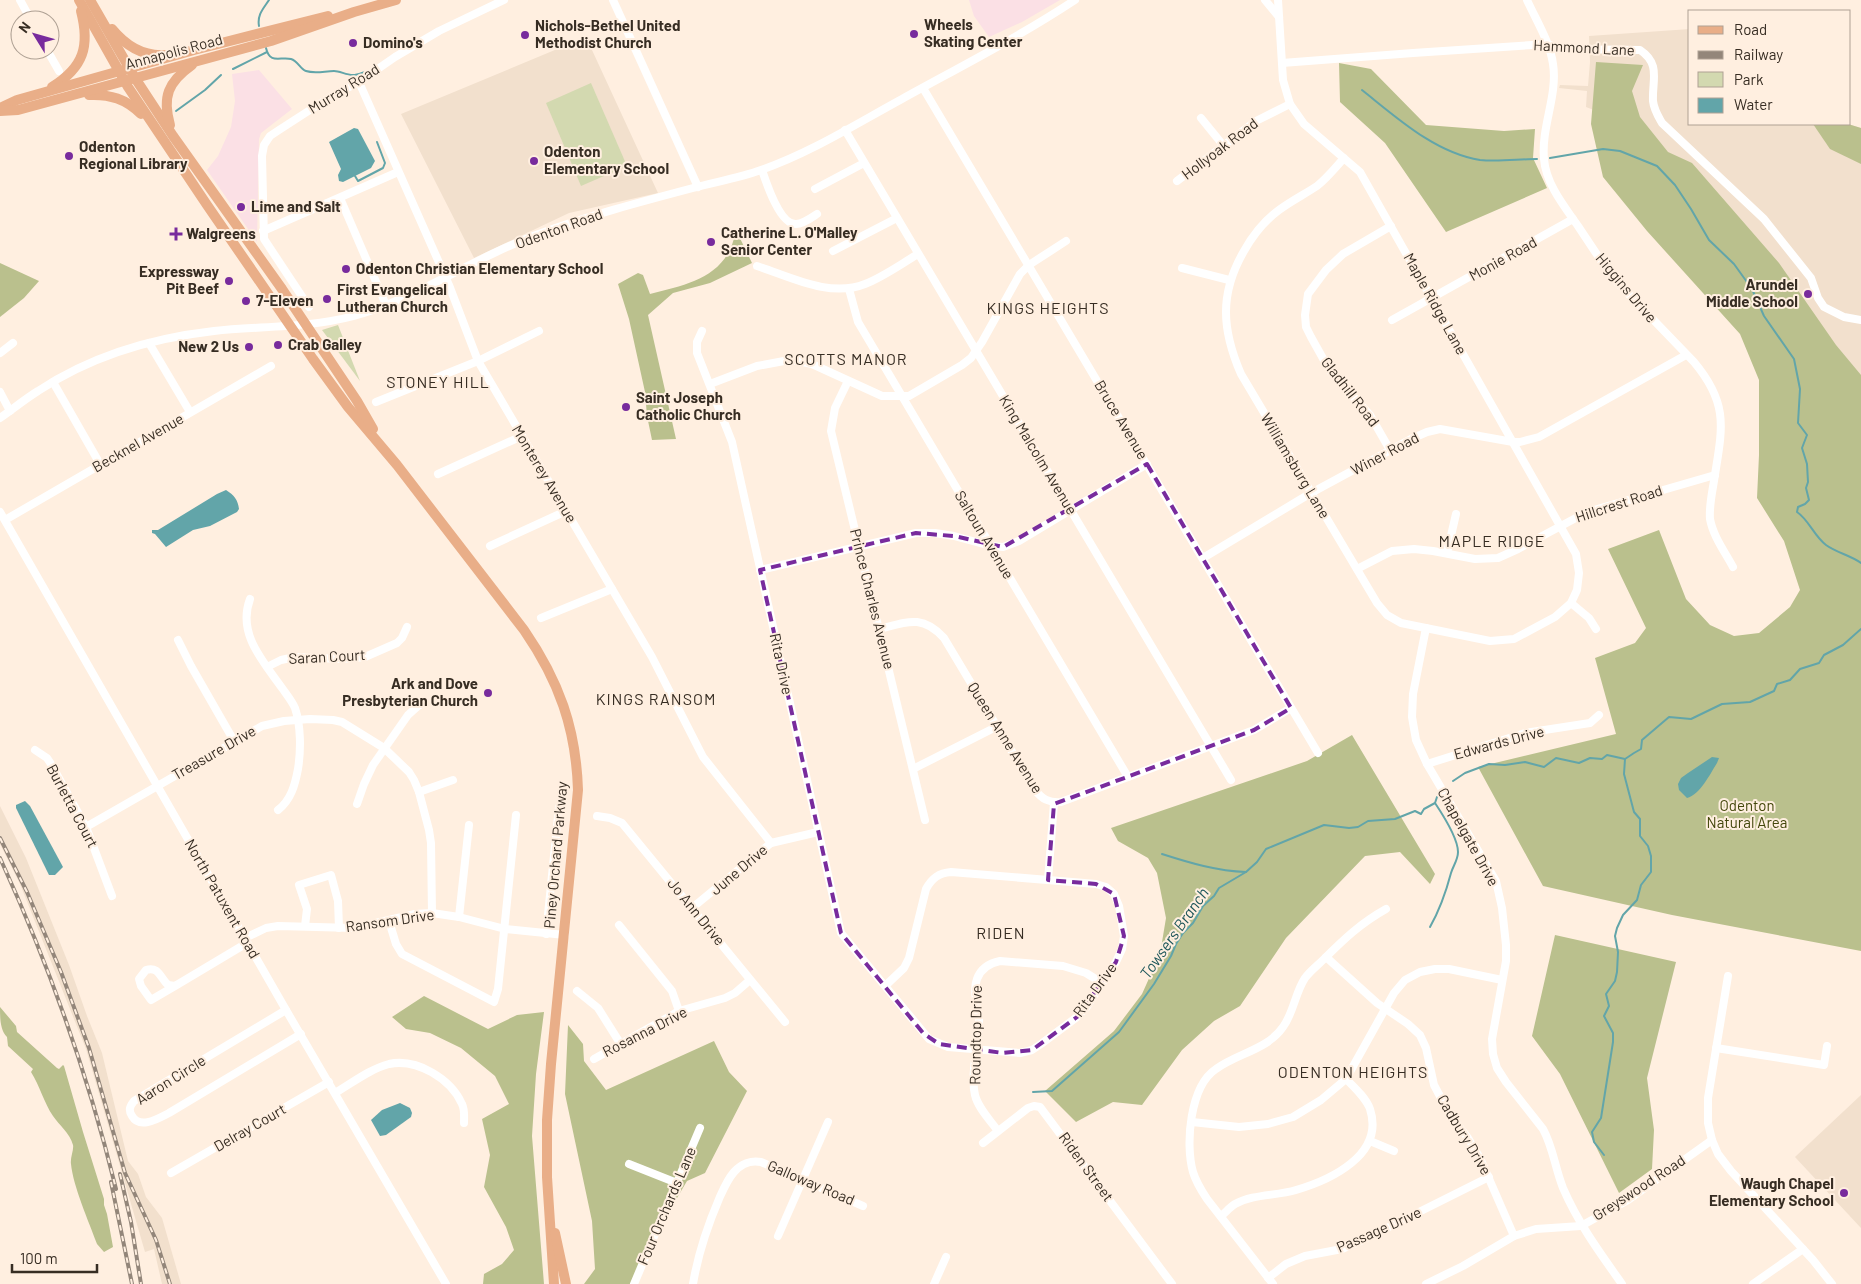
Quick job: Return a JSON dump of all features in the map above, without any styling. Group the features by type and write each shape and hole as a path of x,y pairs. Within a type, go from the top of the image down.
{"main road":[{"name":"Piney Orchard Parkway","path":"79,0 124,81 291,326 348,407 385,449 524,630 537,649 557,686 571,728 578,775 575,836 548,1094 546,1150 554,1284"},
{"path":"41,93 68,76 82,56 86,42 79,0"},
{"path":"90,0 97,12 121,40 136,50 147,54 159,55 194,50"},
{"name":"Annapolis Road","path":"0,109 18,110 198,62 271,41 354,12 396,0"},
{"name":"Piney Orchard Parkway","path":"97,12 135,78 357,401 385,449"},
{"name":"Annapolis Road","path":"0,109 16,100 194,50 311,19 354,12"},
{"path":"174,136 166,106 168,92 176,78 198,62"},
{"path":"70,96 99,94 120,99 135,108 154,127"},
{"name":"Piney Orchard Parkway","path":"548,1201 566,1284"}],"street":[{"name":"Murray Road","path":"263,231 262,156 264,145 270,136 330,97 359,82 395,56 492,2 504,0"},
{"path":"613,0 698,187"},
{"name":"Odenton Road","path":"0,418 53,382 105,357 149,343 217,331 305,325 355,315 386,305 445,279 482,259 532,236 571,222 762,170 801,153 845,130 1016,36 1075,0"},
{"path":"1265,0 1279,17"},
{"name":"Maple Ridge Lane","path":"1278,0 1283,80 1290,104 1304,124 1360,172 1432,298 1576,554 1579,574 1577,590 1571,603"},
{"name":"Higgins Drive","path":"1527,0 1548,44 1554,64 1553,85 1544,140 1544,160 1548,178 1573,219 1615,280 1704,375 1716,394 1722,426 1710,505 1710,519 1733,567"},
{"name":"Hammond Lane","path":"1282,63 1412,52 1548,44 1559,49 1640,50 1648,55 1654,66 1653,103 1662,123 1764,220 1811,278 1818,298 1824,307 1844,317 1861,320"},
{"path":"53,60 59,71"},
{"name":"Monterey Avenue","path":"359,82 445,279 478,361 665,681 703,757 771,843"},
{"name":"Bruce Avenue","path":"922,88 1318,753"},
{"name":"Hollyoak Road","path":"1177,182 1256,121 1290,104"},
{"path":"1201,118 1223,146"},
{"name":"King Malcolm Avenue","path":"845,130 1231,780"},
{"name":"Williamsburg Lane","path":"1344,158 1318,185 1264,222 1250,241 1230,280 1226,302 1226,325 1233,354 1241,374 1356,569 1377,603 1387,614 1401,623 1490,641 1514,639 1555,617 1571,603"},
{"path":"815,189 864,162"},
{"path":"762,170 767,185 784,219 789,224 802,223 817,214"},
{"path":"309,307 264,239 263,231 398,172"},
{"path":"340,198 386,305"},
{"path":"834,251 897,218"},
{"name":"Monie Road","path":"1392,320 1573,219"},
{"name":"Gladhill Road","path":"1390,450 1370,415 1330,371 1306,327 1305,315 1308,294 1326,270 1343,254 1391,226"},
{"path":"710,384 757,366 784,360 812,364 882,396 909,396 962,365 977,350 1020,274 1029,265 1066,241"},
{"path":"757,266 827,289 849,289 866,284 918,254"},
{"path":"1182,268 1230,280"},
{"path":"282,290 293,282"},
{"name":"Saltoun Avenue","path":"849,289 858,322 1128,777"},
{"path":"376,402 478,361 538,330"},
{"name":"Rita Drive","path":"702,331 697,342 697,353 732,442 841,933 885,986 929,1038 948,1047 1020,1053 1032,1050 1077,1017 1086,1008 1119,956 1124,936 1119,906 1114,894 1096,884 952,872 943,873 930,881 926,889 906,963 895,978 885,986"},
{"path":"0,353 13,343"},
{"path":"149,343 190,412"},
{"name":"Winer Road","path":"1203,558 1311,493 1427,432 1440,429 1513,442 1539,437 1686,355"},
{"name":"Becknel Avenue","path":"5,520 271,366"},
{"name":"Prince Charles Avenue","path":"848,381 835,408 831,431 925,820"},
{"path":"53,382 100,464"},
{"path":"0,392 10,411"},
{"path":"438,474 522,436"},
{"path":"760,570 916,533 954,536 991,546 1003,547 1019,541 1147,464"},
{"name":"Hillcrest Road","path":"1356,569 1392,552 1414,549 1448,553 1475,559 1498,558 1587,512 1715,476"},
{"path":"490,546 566,511"},
{"name":"North Patuxent Road","path":"0,512 446,1284"},
{"path":"1448,553 1456,514"},
{"path":"541,618 612,589"},
{"path":"250,599 245,616 248,632 267,667 292,701 298,720 300,751 297,778 288,799 278,810"},
{"path":"1571,603 1589,618 1596,629"},
{"name":"Queen Anne Avenue","path":"879,629 907,622 919,622 937,630 944,638 1035,790 1040,796 1054,803 1254,730 1291,708"},
{"name":"Saran Court","path":"267,667 276,662 295,657 340,659 365,657 397,644 407,627"},
{"name":"Chapelgate Drive","path":"1426,628 1413,694 1412,718 1416,740 1427,764 1496,881 1502,908 1506,961 1492,1039 1493,1054 1497,1068 1548,1137 1563,1186 1581,1226 1622,1284"},
{"path":"178,640 234,741"},
{"path":"357,804 368,774 384,748 412,710 425,702"},
{"name":"Edwards Drive","path":"1427,764 1525,733 1590,723 1599,715"},
{"name":"Treasure Drive","path":"86,827 262,726 322,718 342,722 384,748 409,772 414,780 419,792 431,843 432,913"},
{"path":"913,769 996,727"},
{"name":"Burletta Court","path":"35,750 47,758 51,764 86,827 112,896"},
{"path":"419,792 453,780"},
{"path":"1048,880 1054,803"},
{"path":"546,934 559,807"},
{"path":"390,921 396,944 402,954 494,1002 498,989 516,815"},
{"name":"Jo Ann Drive","path":"597,816 610,818 622,823 785,1022"},
{"path":"458,917 469,825"},
{"name":"June Drive","path":"692,908 771,843 818,832"},
{"path":"305,926 307,909 299,885 331,875 338,901 338,928"},
{"path":"1270,1281 1206,1199 1193,1171 1190,1147 1194,1102 1202,1083 1213,1070 1266,1044 1284,1027 1306,978 1365,921 1386,909"},
{"name":"Ransom Drive","path":"175,986 168,985 158,971 153,969 142,972 139,979 141,986 151,1000 175,986 266,928 289,925 354,928 415,914 432,913 458,917 505,929 565,936"},
{"path":"619,924 672,991 679,1012"},
{"name":"Cadbury Drive","path":"1326,957 1386,1009 1420,1035 1426,1048 1434,1085 1441,1100 1450,1116 1468,1138 1489,1177 1514,1236"},
{"name":"Roundtop Drive","path":"998,1130 975,1096 974,1086 979,1022 975,986 978,977 992,963 1000,961 1064,966 1081,971 1102,983"},
{"path":"1192,1122 1239,1127 1268,1124 1293,1117 1321,1100 1346,1079 1394,993 1405,980 1420,972 1450,969 1502,980"},
{"path":"1728,976 1708,1098 1708,1123 1712,1140 1718,1154 1731,1171 1803,1249 1832,1284"},
{"name":"Rosanna Drive","path":"594,1059 679,1012 725,998 735,993 750,980"},
{"path":"576,991 598,1008 620,1043"},
{"name":"Aaron Circle","path":"286,1010 134,1101 130,1108 130,1114 140,1123 152,1121 170,1113 301,1034"},
{"path":"1716,1048 1824,1064 1827,1046"},
{"path":"335,1093 375,1069 389,1064 400,1063 418,1066 446,1082 456,1093 462,1103 464,1123"},
{"path":"1220,1216 1236,1204 1253,1198 1295,1190 1334,1174 1362,1155 1370,1141 1372,1126 1370,1109 1360,1093 1346,1079"},
{"name":"Delray Court","path":"171,1173 329,1082"},
{"name":"Riden Street","path":"983,1143 1028,1108 1040,1107 1046,1112 1172,1284"},
{"path":"778,1236 828,1122"},
{"name":"Four Orchards Lane","path":"634,1284 700,1128"},
{"name":"Greyswood Road","path":"1426,1284 1463,1266 1514,1236 1536,1230 1581,1226 1628,1200 1712,1140"},
{"path":"1370,1141 1394,1151"},
{"name":"Galloway Road","path":"693,1284 702,1242 729,1178 734,1171 745,1164 756,1161 803,1179 863,1206"},
{"path":"630,1164 677,1183"},
{"name":"Passage Drive","path":"1270,1281 1286,1264 1305,1256 1342,1249 1364,1240 1489,1177"},
{"path":"1753,1284 1803,1249"},
{"path":"934,1284 946,1257"}],"highlighted area":[{"path":"1147,464 1291,708 1254,730 1054,804 1048,880 1096,884 1114,894 1124,936 1116,962 1077,1017 1032,1050 1003,1053 939,1044 923,1033 841,933 760,570 916,533 954,536 1003,547"}],"shaded area":[{"path":"969,0 1060,0 1022,22 989,37 974,16"},
{"name":"Arundel Middle School","path":"1688,29 1688,125 1851,125 1861,128 1861,563 1804,440 1625,122 1586,107 1587,91 1559,88 1560,85 1588,86 1590,62 1589,36"},
{"name":"Odenton Elementary School","path":"586,37 658,193 569,213 474,258 401,114"},
{"path":"259,70 292,109 261,133 259,139 257,242 207,170 218,156 231,127 235,101 232,74"},
{"path":"0,806 26,858 69,965 102,1053 128,1161 138,1174 146,1197 162,1218 181,1284 162,1284 154,1249 145,1252 86,1049 20,884 0,844"},
{"name":"Waugh Chapel Elementary School","path":"1861,1095 1861,1228 1795,1157"}],"green space":[{"name":"Odenton Natural Area","path":"1596,62 1643,65 1632,91 1640,117 1668,152 1692,163 1779,263 1836,345 1861,375 1861,951 1672,915 1543,886 1478,767 1616,734 1595,658 1635,643 1646,628 1608,549 1659,530 1686,599 1710,625 1734,636 1759,633 1790,607 1800,590 1784,541 1757,498 1759,380 1740,334 1647,231 1603,177 1591,124"},
{"path":"1339,63 1371,69 1426,125 1504,131 1535,129 1533,158 1547,188 1446,232 1385,143 1340,102"},
{"path":"591,83 627,166 581,186 546,103"},
{"path":"1814,125 1851,125 1861,128 1861,164 1830,149"},
{"path":"736,230 752,263 710,283 673,293 648,315 676,439 652,440 645,392 629,319 618,284 638,273 643,275 650,294 692,282 716,268 725,258 732,246"},
{"path":"0,263 39,281 24,298 0,317"},
{"path":"338,325 360,381 322,330"},
{"path":"1352,735 1435,874 1430,884 1400,852 1365,856 1286,938 1240,1006 1214,1021 1182,1050 1142,1105 1113,1102 1076,1122 1045,1091 1114,1031 1142,994 1160,954 1166,918 1157,873 1148,858 1118,841 1111,828 1307,761"},
{"path":"1555,935 1676,962 1647,1078 1654,1130 1652,1169 1619,1193 1560,1074 1532,1036"},
{"path":"424,996 488,1029 517,1015 544,1012 536,1074 532,1136 544,1284 483,1284 484,1274 502,1264 514,1250 506,1227 484,1187 490,1155 482,1119 509,1104 495,1076 461,1048 430,1033 406,1029 392,1017"},
{"path":"0,1007 16,1026 17,1032 57,1068 59,1069 64,1066 104,1199 113,1247 104,1252 97,1244 72,1173 72,1141 50,1111 31,1072 33,1069 8,1046 7,1037 1,1024"},
{"path":"568,1025 583,1044 584,1061 606,1090 714,1041 729,1072 747,1091 705,1173 687,1181 650,1244 632,1284 584,1284 595,1269 592,1221 565,1094"}],"water":[{"path":"354,128 358,129 375,161 371,168 343,182 339,181 338,175 341,169 329,142"},
{"path":"226,490 237,500 239,509 237,512 210,526 193,530 166,547 152,533 152,530 158,530"},
{"path":"1712,757 1719,758 1711,773 1700,789 1687,798 1679,790 1678,784 1681,778"},
{"path":"25,801 30,806 63,867 55,875 49,875 16,808 16,805"},
{"path":"400,1103 410,1108 411,1117 386,1135 380,1136 371,1120 382,1110"}],"waterway":[{"path":"259,26 260,15 269,0"},
{"path":"266,48 273,58 291,59 309,72 334,71 357,75 368,71"},
{"path":"233,69 267,52"},
{"path":"176,111 205,90 221,75"},
{"path":"1362,90 1402,122 1447,150 1480,160 1537,159"},
{"path":"355,176 358,181 383,168 385,163 377,142"},
{"path":"1550,158 1603,149 1620,151 1657,166 1675,185 1709,240 1734,264 1752,289 1764,316 1794,359 1800,389 1798,423 1807,435 1802,448 1807,464 1808,482 1806,488 1809,500 1798,507 1797,512 1826,545 1861,563"},
{"name":"Towsers Branch","path":"1453,781 1465,773 1489,764 1505,765 1525,762 1544,767 1556,758 1579,763 1590,758 1602,759 1607,755 1625,759 1641,749 1642,740 1669,717 1691,719 1722,704 1750,702 1774,691 1777,684 1790,680 1800,669 1819,663 1824,655 1843,645 1861,629"},
{"path":"1604,1155 1594,1142 1592,1132 1601,1118 1613,1042 1613,1033 1604,1016 1609,1006 1606,994 1615,981 1617,972 1618,952 1615,936 1623,915 1637,900 1641,885 1651,872 1651,856 1648,846 1640,836 1640,819 1634,812 1624,774 1625,759"},
{"name":"Towsers Branch","path":"1033,1092 1052,1091 1119,1032 1154,984 1176,944 1193,923 1203,906 1214,896 1219,888 1246,872 1257,862 1266,849 1324,825 1349,828 1358,827 1368,821 1395,819 1415,811 1421,814 1424,809 1435,803 1437,797"},
{"path":"1430,927 1442,901 1458,852 1453,834 1435,803"},
{"path":"1162,854 1214,868 1246,872"}],"railway":[{"path":"0,838 27,892 61,972 89,1048 125,1173 156,1240 170,1284"},
{"path":"0,858 35,939 66,1020 93,1104 116,1189"},
{"path":"120,1174 131,1222 141,1284"},
{"path":"111,1182 132,1284"}],"place":[{"name":"Wheels Skating Center","path":"914,34"},
{"name":"Nichols-Bethel United Methodist Church","path":"525,35"},
{"name":"Domino's","path":"353,43"},
{"name":"Odenton Regional Library","path":"69,156"},
{"name":"Odenton Elementary School","path":"534,161"},
{"name":"Lime and Salt","path":"241,207"},
{"name":"Walgreens","path":"176,234"},
{"name":"Catherine L. O'Malley Senior Center","path":"711,242"},
{"name":"Odenton Christian Elementary School","path":"346,269"},
{"name":"Expressway Pit Beef","path":"229,281"},
{"name":"Arundel Middle School","path":"1808,294"},
{"name":"First Evangelical Lutheran Church","path":"327,299"},
{"name":"7-Eleven","path":"246,301"},
{"name":"Crab Galley","path":"278,345"},
{"name":"New 2 Us","path":"249,347"},
{"name":"Saint Joseph Catholic Church","path":"626,407"},
{"name":"Ark and Dove Presbyterian Church","path":"488,693"},
{"name":"Waugh Chapel Elementary School","path":"1844,1193"}],"district":[{"name":"KINGS HEIGHTS","path":"1048,308"},
{"name":"SCOTTS MANOR","path":"846,359"},
{"name":"STONEY HILL","path":"438,382"},
{"name":"MAPLE RIDGE","path":"1492,541"},
{"name":"KINGS RANSOM","path":"656,699"},
{"name":"RIDEN","path":"1001,933"},
{"name":"ODENTON HEIGHTS","path":"1353,1072"}]}
